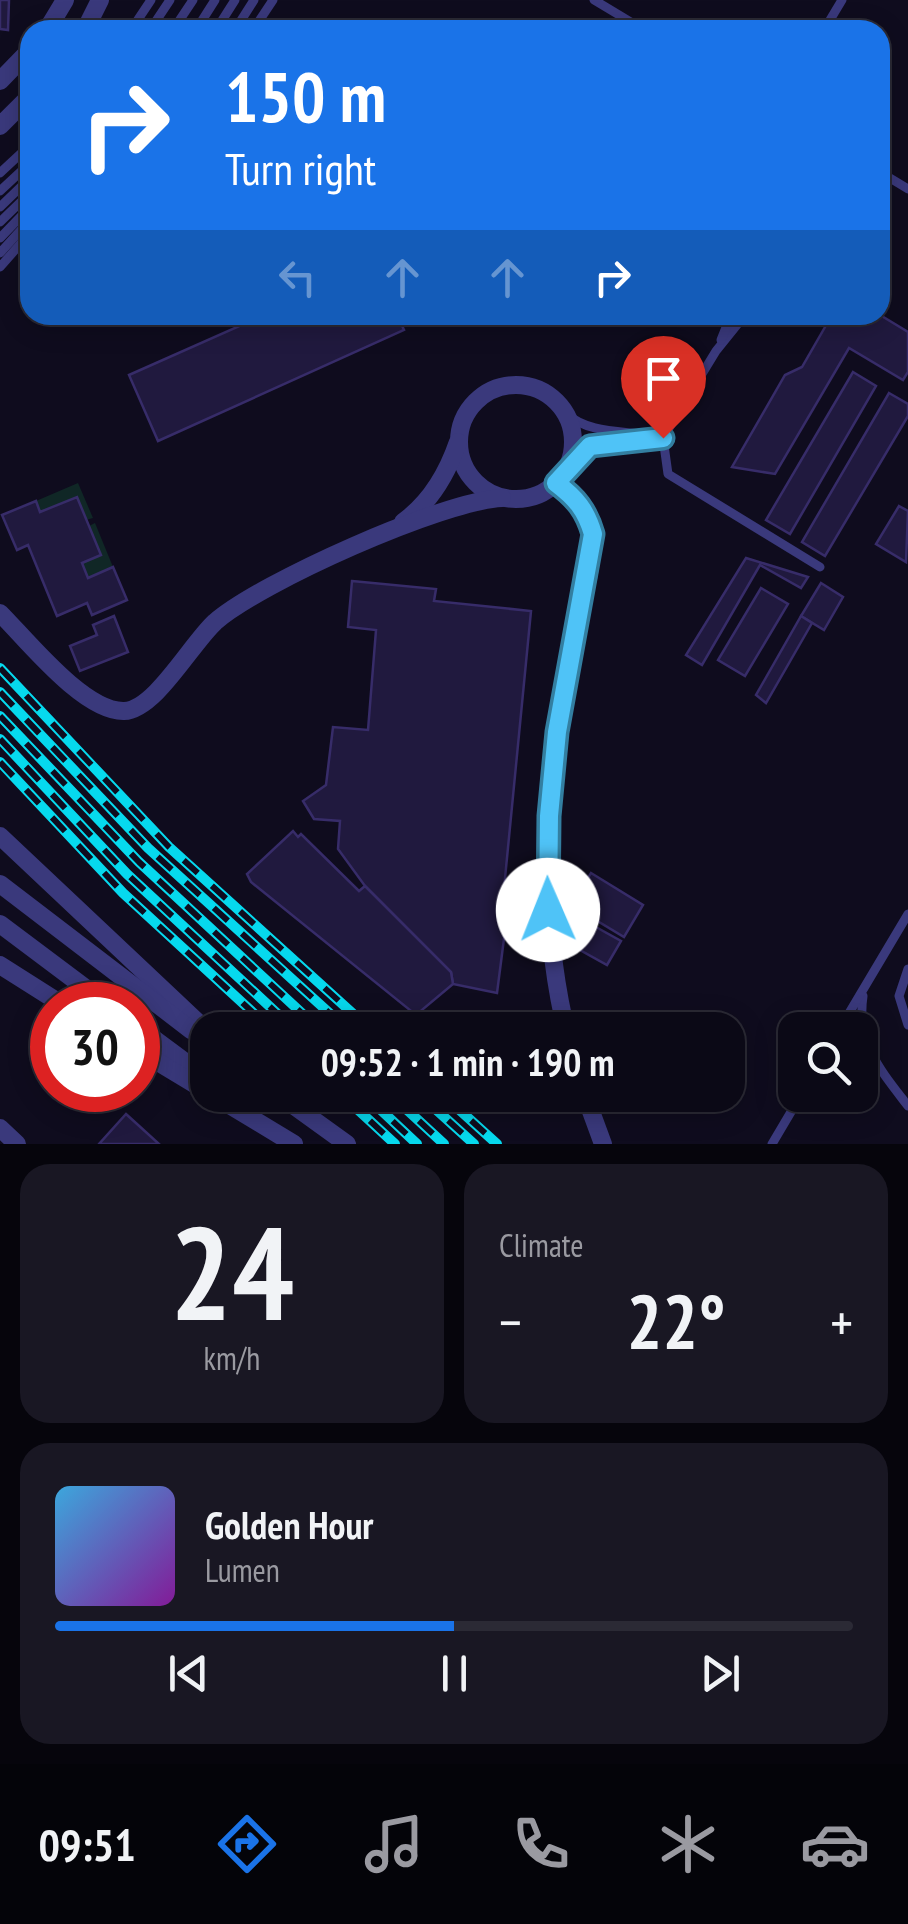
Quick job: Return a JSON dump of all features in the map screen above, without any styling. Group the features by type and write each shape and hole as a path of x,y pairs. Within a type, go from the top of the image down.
{"street":[{"path":"0,81 20,60"},
{"path":"0,126 20,106"},
{"path":"0,613 86,698 108,709 126,711 142,707 196,642 252,595 382,536 471,502 540,494 561,475 572,448 572,430 565,413 553,398 538,389 502,386 484,394 470,406 462,422 440,484 426,502 382,536"},
{"path":"458,440 461,460 470,477 484,490 502,498"},
{"path":"561,475 588,514 593,534 566,675 549,816 546,880 550,941 563,1012"},
{"path":"0,836 190,1015"},
{"path":"0,884 190,1028"},
{"path":"0,924 77,982"},
{"path":"0,964 30,984"},
{"path":"160,1044 190,1066"},
{"path":"160,1063 190,1082"},
{"path":"240,1112 294,1144"},
{"path":"251,1112 294,1144"},
{"path":"302,1112 347,1144"},
{"path":"591,1112 603,1144"},
{"path":"0,1128 17,1144"}],"lane":[{"path":"594,0 627,20"},
{"path":"613,12 620,0"},
{"path":"0,174 20,155"},
{"path":"0,191 20,172"},
{"path":"0,207 20,188"},
{"path":"0,222 20,203"},
{"path":"0,238 20,217"},
{"path":"0,253 20,231"},
{"path":"0,267 20,245"},
{"path":"716,351 727,325"},
{"path":"737,325 716,351 663,438 668,474 820,567"},
{"path":"565,413 592,430 620,430 663,438"},
{"path":"561,475 590,446 663,438"},
{"path":"850,1012 908,914"},
{"path":"908,969 899,996 908,1025"},
{"path":"864,988 861,1012 866,1046 908,1106"},
{"path":"772,1144 791,1112"}],"green space":[{"path":"78,483 93,518 40,512 36,501"},
{"path":"95,523 113,567 88,578 82,563 89,526"}],"building":[{"path":"0,0 9,0 8,30 0,29"},
{"path":"890,321 908,332 908,372 903,380 849,348 775,474 732,467 785,375 802,367 826,325 890,325"},
{"path":"242,325 402,325 404,330 158,441 129,375"},
{"path":"853,372 876,386 790,534 766,520"},
{"path":"889,393 908,404 908,416 825,556 802,542"},
{"path":"77,497 101,555 82,563 88,578 113,567 127,600 92,615 87,603 57,616 28,545 17,550 2,515 36,501 40,512"},
{"path":"899,506 908,511 906,562 876,544"},
{"path":"746,558 808,577 801,588 760,565 702,665 686,655"},
{"path":"352,581 436,589 434,601 531,611 503,899 509,900 497,993 453,984 451,972 365,886 338,849 340,821 314,819 303,801 326,785 333,727 368,730 376,630 348,627"},
{"path":"821,583 843,597 824,630 801,616"},
{"path":"761,588 788,604 745,676 718,660"},
{"path":"114,616 128,652 80,671 70,646 97,635 93,625"},
{"path":"801,616 812,623 766,703 756,695"},
{"path":"293,831 298,837 301,834 359,891 365,886 451,972 453,984 420,1012 412,1012 251,882 247,874"},
{"path":"591,873 643,905 624,937 571,905"},
{"path":"585,921 621,941 607,965 571,945"},
{"path":"126,1114 159,1144 99,1144"}],"railway":[{"path":"0,668 169,847 351,1012"},
{"path":"0,692 148,848 328,1012"},
{"path":"0,716 139,862 301,1012"},
{"path":"0,739 127,874 276,1012"},
{"path":"0,762 123,893 252,1012"},
{"path":"360,1112 395,1144"},
{"path":"383,1112 417,1144"},
{"path":"409,1112 444,1144"},
{"path":"439,1112 474,1144"},
{"path":"462,1112 497,1144"}],"route":[{"path":"548,910 549,816 557,732 593,534 588,514 574,496 556,483 590,446 663,438"}]}
